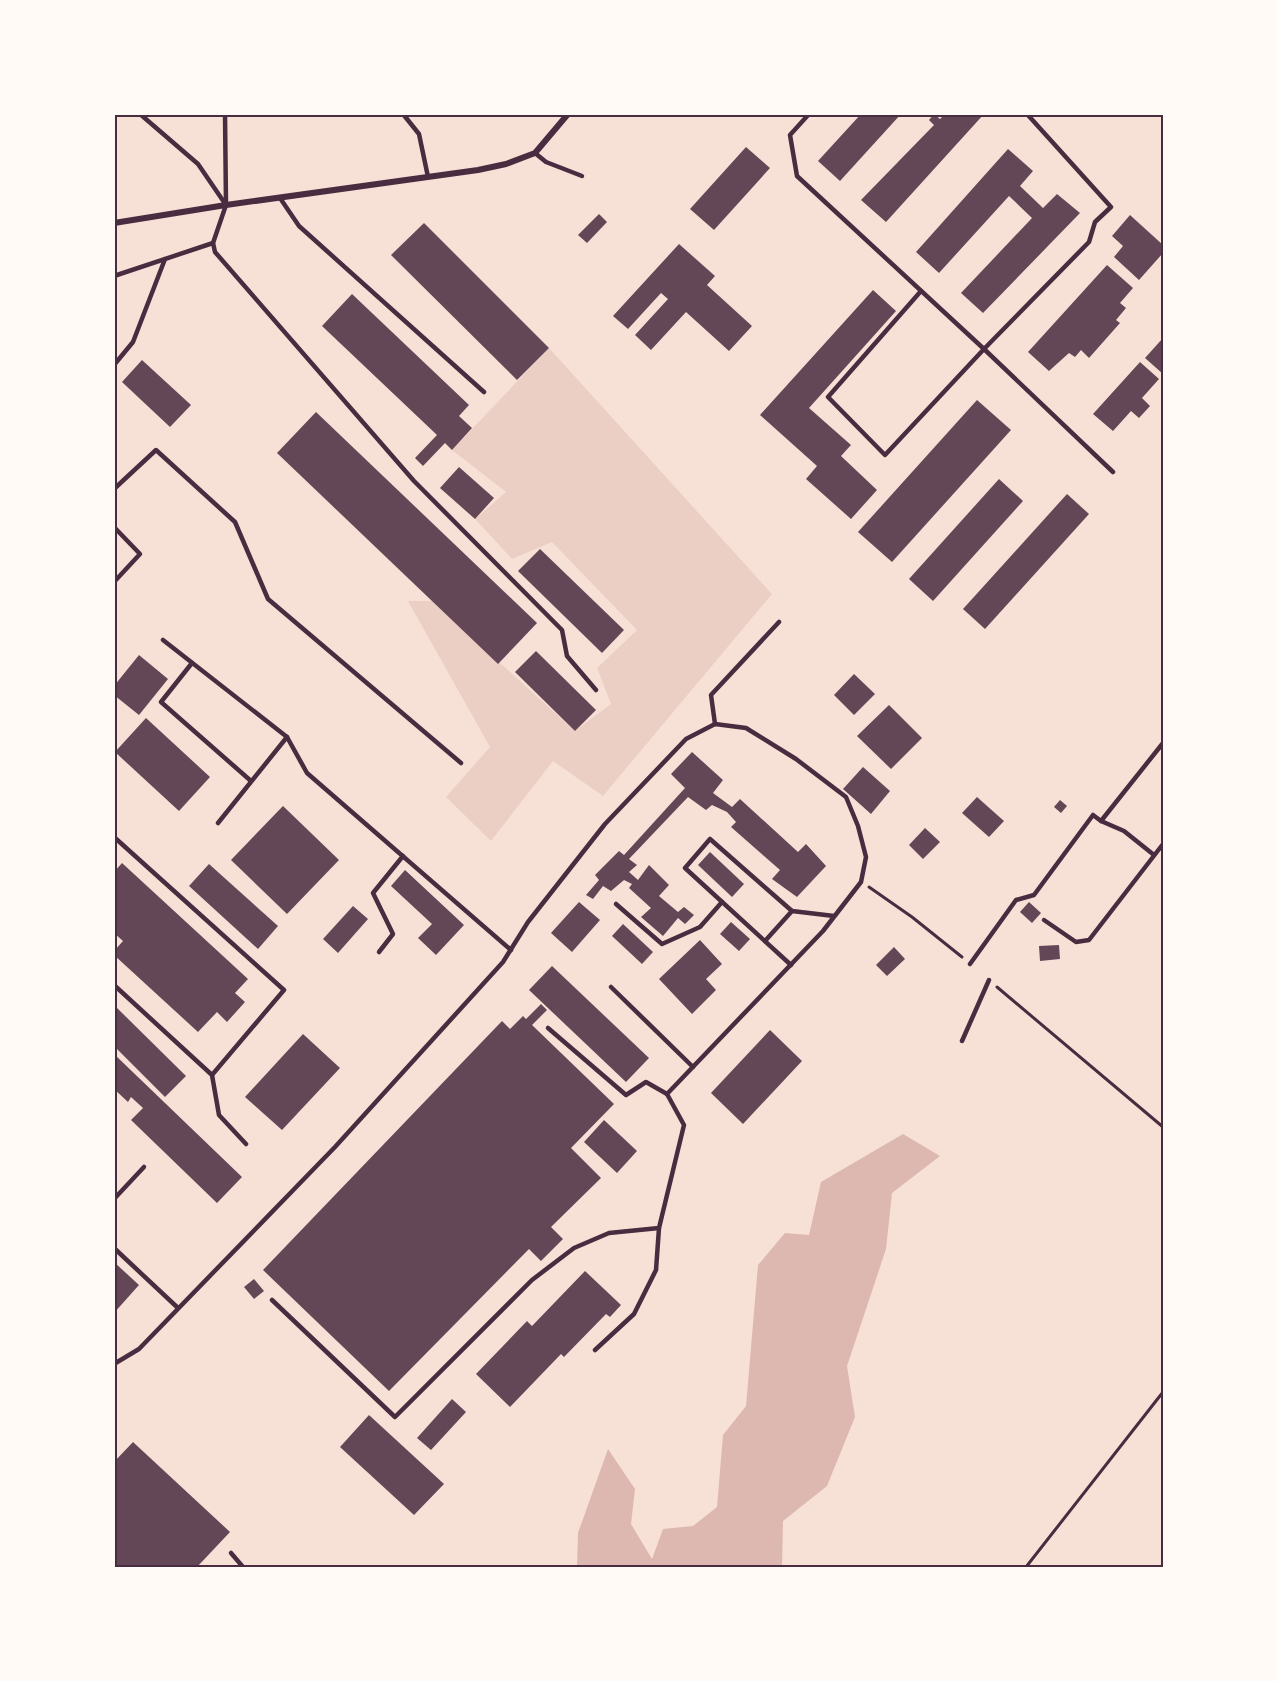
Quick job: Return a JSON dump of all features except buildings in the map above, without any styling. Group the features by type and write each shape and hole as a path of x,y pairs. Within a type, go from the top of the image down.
{"street":[{"path":"114,223 506,164 535,153 568,114"}],"lane":[{"path":"140,114 198,164 226,205"},
{"path":"225,114 226,205 213,243 215,252 414,482 562,630 567,656 596,690"},
{"path":"403,114 419,134 428,177"},
{"path":"809,114 790,135 797,176 1113,472"},
{"path":"921,291 828,397 885,454 1089,242 1095,222 1111,207 1027,114"},
{"path":"535,153 546,162 582,176"},
{"path":"280,198 299,226 484,392"},
{"path":"114,276 213,243"},
{"path":"114,365 133,342 165,259"},
{"path":"114,489 156,450 235,522 268,599 461,763"},
{"path":"114,527 140,554 114,582"},
{"path":"716,724 711,694 779,622"},
{"path":"163,639 287,737 307,773 511,950"},
{"path":"192,663 161,702 251,781"},
{"path":"114,1364 139,1349 343,1138 503,962 528,922 605,825 686,739 716,724 746,728 796,759 846,797 858,826 866,857 861,882 791,965 667,1094"},
{"path":"218,823 287,737"},
{"path":"1101,821 1163,743"},
{"path":"970,964 1016,900 1034,895 1093,815 1124,831 1154,855"},
{"path":"114,837 284,990 212,1075"},
{"path":"791,965 685,868 710,839 792,911 834,916"},
{"path":"1044,920 1076,942 1089,939 1163,844"},
{"path":"379,952 393,934 373,893 403,856"},
{"path":"616,904 662,945 700,927 722,902"},
{"path":"765,941 792,911"},
{"path":"962,1041 989,980"},
{"path":"114,985 212,1075 219,1115 246,1144"},
{"path":"611,987 693,1067"},
{"path":"548,1028 626,1095 646,1082 667,1094 684,1125 659,1228 656,1270 634,1314 595,1350"},
{"path":"114,1199 144,1167"},
{"path":"272,1300 395,1417 532,1280 574,1248 609,1233 659,1228"},
{"path":"114,1248 178,1308"},
{"path":"231,1553 243,1567"}],"path":[{"path":"861,882 912,917 970,964"},
{"path":"989,980 1163,1127"},
{"path":"1026,1567 1163,1392"}],"shaded area":[{"path":"549,348 772,594 603,796 553,761 491,841 446,797 490,747 408,601 432,601 575,731 611,704 597,668 637,630 552,542 512,559 475,519 506,492 452,450"},
{"path":"903,1134 940,1156 892,1193 886,1249 847,1366 855,1417 827,1486 783,1521 782,1567 577,1567 578,1533 608,1449 635,1489 631,1524 652,1559 663,1529 693,1526 717,1507 723,1435 746,1406 758,1265 785,1233 809,1235 821,1182"}]}
